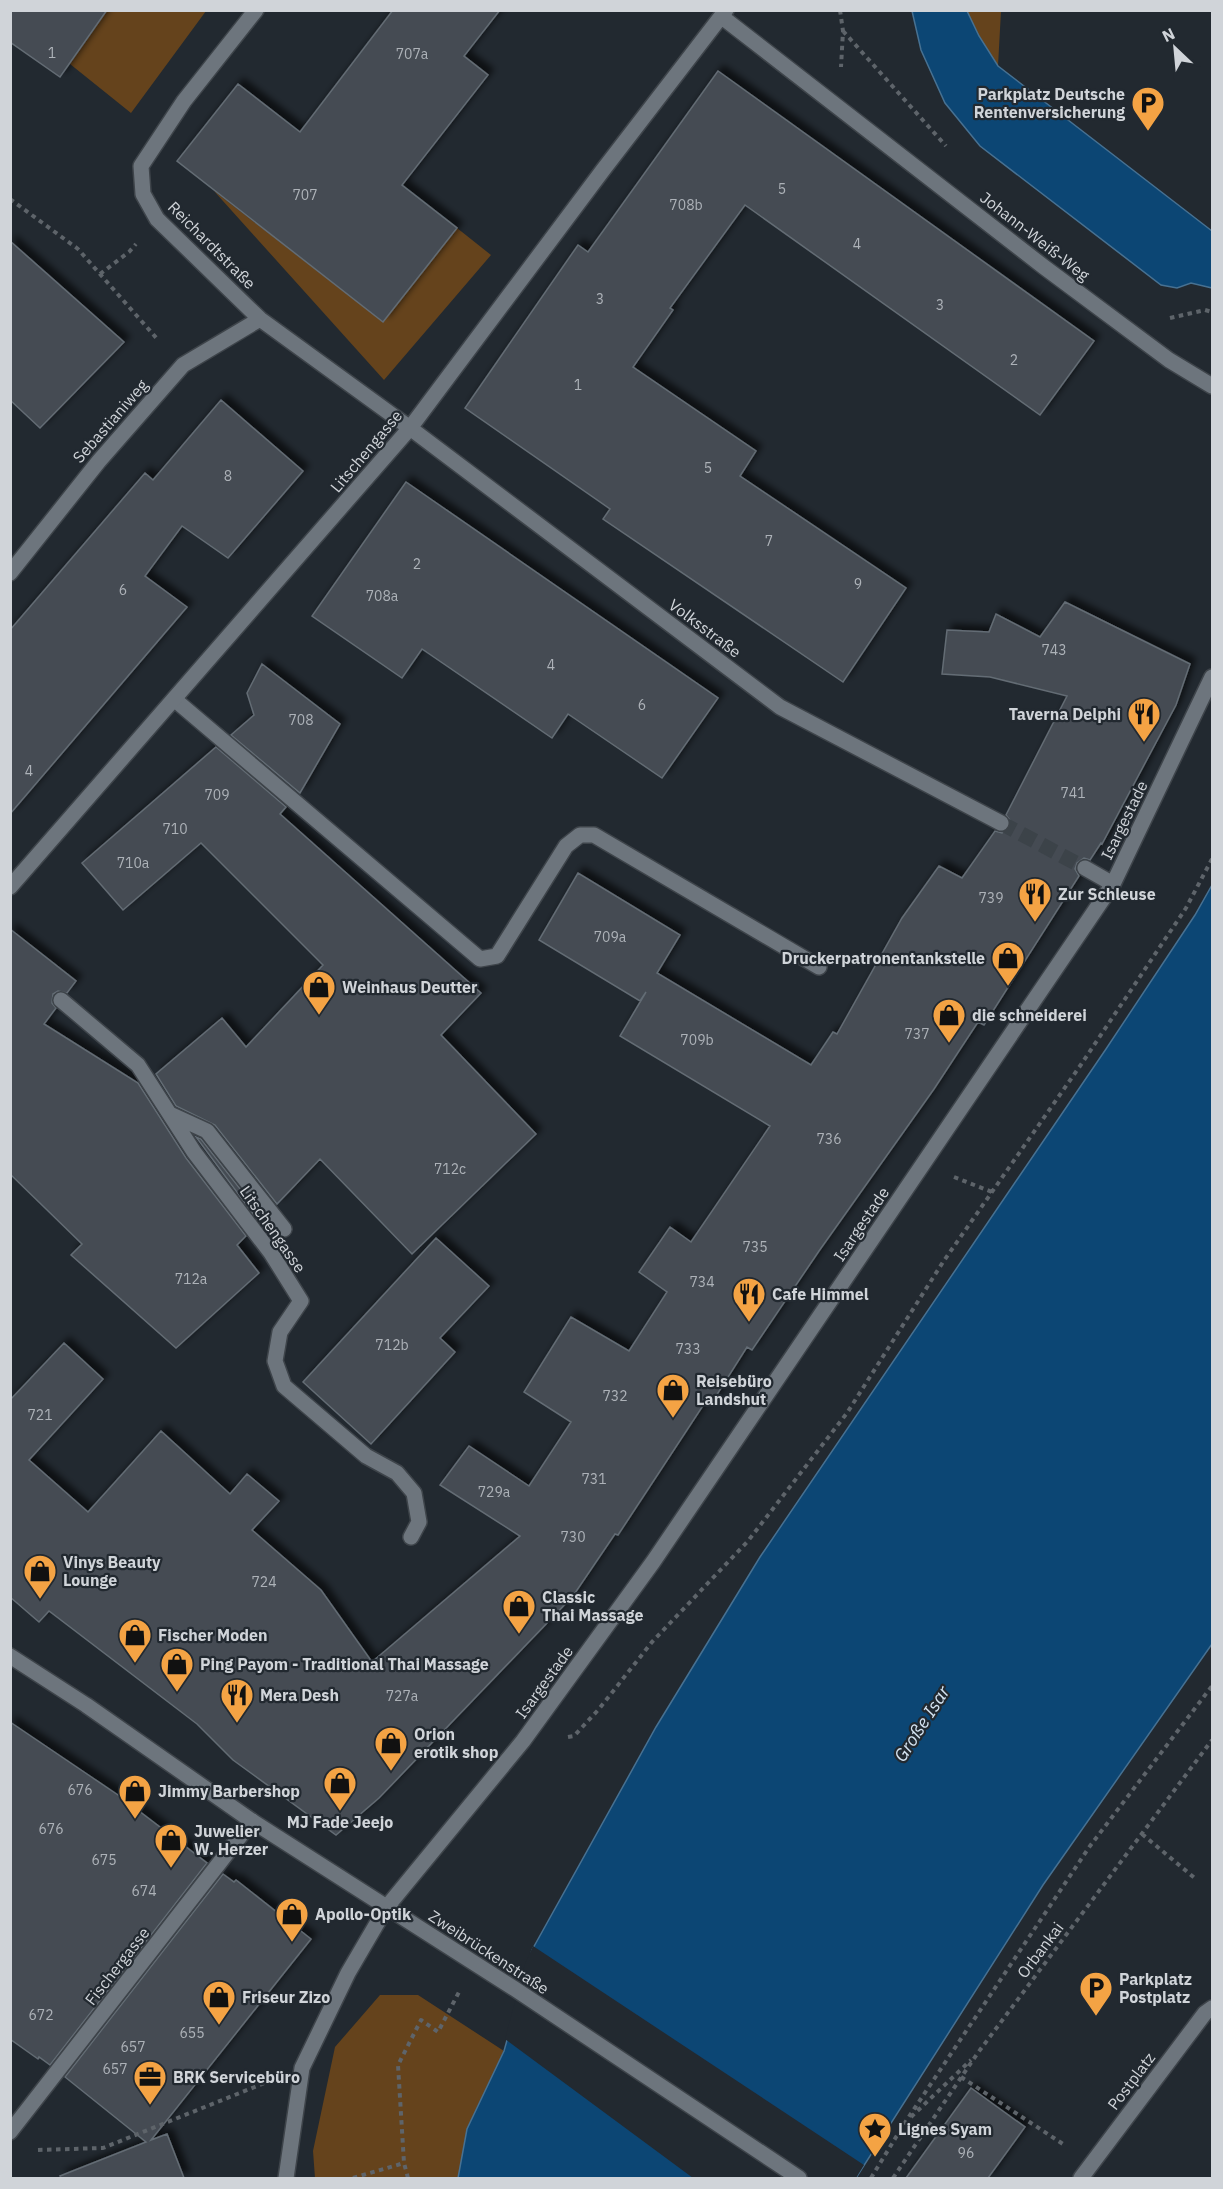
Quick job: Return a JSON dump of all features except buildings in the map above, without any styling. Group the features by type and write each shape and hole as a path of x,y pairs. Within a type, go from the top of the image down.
{"street":[{"name":"Reichardtstraße","path":"256,10 184,101 141,165 143,194 157,219 260,319 410,428"},
{"name":"Johann-Weiß-Weg","path":"724,14 1054,274 1170,360 1212,386"},
{"name":"Litschengasse","path":"10,886 410,428 603,170 724,14"},
{"name":"Sebastianiweg","path":"10,573 99,461 183,365 260,319"},
{"name":"Volksstraße","path":"410,428 780,707 1001,823"},
{"name":"Isargestade","path":"286,2178 302,2067 348,1973 386,1908 524,1741 653,1562 1113,884 1212,677"},
{"path":"174,699 480,959 497,956 566,846 580,835 594,835 819,967"},
{"path":"1085,868 1113,884"},
{"name":"Litschengasse","path":"62,1000 138,1065 194,1152 271,1253 301,1301 280,1332 275,1361 284,1386 366,1456 398,1473 414,1493 419,1522 411,1537"},
{"path":"170,1114 207,1131 284,1228"},
{"name":"Zweibrückenstraße","path":"10,1656 252,1821 515,1989 799,2178"},
{"name":"Fischergasse","path":"10,2132 252,1821"},
{"name":"Postplatz","path":"1081,2178 1205,2013 1212,2008"}],"path":[{"path":"840,10 843,30 840,107"},
{"path":"843,30 954,154"},
{"path":"10,200 78,249 183,365"},
{"path":"100,274 129,252 157,219"},
{"path":"1165,319 1205,310 1212,312"},
{"path":"524,1741 574,1736 599,1709 652,1642 748,1541 847,1413 943,1262 1080,1066 1186,908 1212,859"},
{"path":"871,2178 904,2124 1090,1846 1212,1686"},
{"name":"Orbankai","path":"893,2178 977,2054 1212,1740"},
{"path":"1142,1834 1197,1880"},
{"path":"408,2178 404,2163 398,2066 422,2020 438,2032 475,1963"},
{"path":"904,2124 977,2054"},
{"path":"36,2150 103,2148 302,2067"},
{"path":"961,2077 1092,2163"},
{"path":"353,2178 404,2163"}],"shaded area":[{"path":"107,11 206,11 131,113 70,64"},
{"path":"967,11 1001,11 998,66 979,36"},
{"path":"214,191 383,322 457,228 491,255 384,380"},
{"path":"380,1995 418,1995 504,2051 467,2129 458,2178 315,2178 313,2151 335,2047"}],"water":[{"path":"912,11 967,11 979,36 998,66 1212,231 1212,288 1191,283 1177,288 1161,285 980,146 945,103 921,50"},
{"name":"Große Isar","path":"1212,885 1212,1644 1043,1885 856,2178 458,2178 467,2129 504,2051 532,1950 656,1727 760,1557 1106,1049 1195,915"}],"pier":[{"path":"533,1946 864,2165 856,2178 693,2178 505,2039 525,1964"}],"tunnel":[{"path":"1001,823 1085,868"}],"place":[{"name":"Parkplatz Deutsche Rentenversicherung","path":"1148,132"},
{"name":"Taverna Delphi","path":"1144,743"},
{"name":"Zur Schleuse","path":"1035,923"},
{"name":"Druckerpatronentankstelle","path":"1008,987"},
{"name":"Weinhaus Deutter","path":"319,1016"},
{"name":"die schneiderei","path":"949,1044"},
{"name":"Cafe Himmel","path":"749,1323"},
{"name":"Reisebüro Landshut","path":"673,1419"},
{"name":"Vinys Beauty Lounge","path":"40,1600"},
{"name":"Classic Thai Massage","path":"519,1635"},
{"name":"Fischer Moden","path":"135,1664"},
{"name":"Ping Payom - Traditional Thai Massage","path":"177,1693"},
{"name":"Mera Desh","path":"237,1724"},
{"name":"Orion erotik shop","path":"391,1772"},
{"name":"MJ Fade Jeejo","path":"340,1812"},
{"name":"Jimmy Barbershop","path":"135,1820"},
{"name":"Juwelier W. Herzer","path":"171,1869"},
{"name":"Apollo-Optik","path":"292,1943"},
{"name":"Parkplatz Postplatz","path":"1096,2017"},
{"name":"Friseur Zizo","path":"219,2026"},
{"name":"BRK Servicebüro","path":"150,2106"},
{"name":"Lignes Syam","path":"875,2158"}]}
